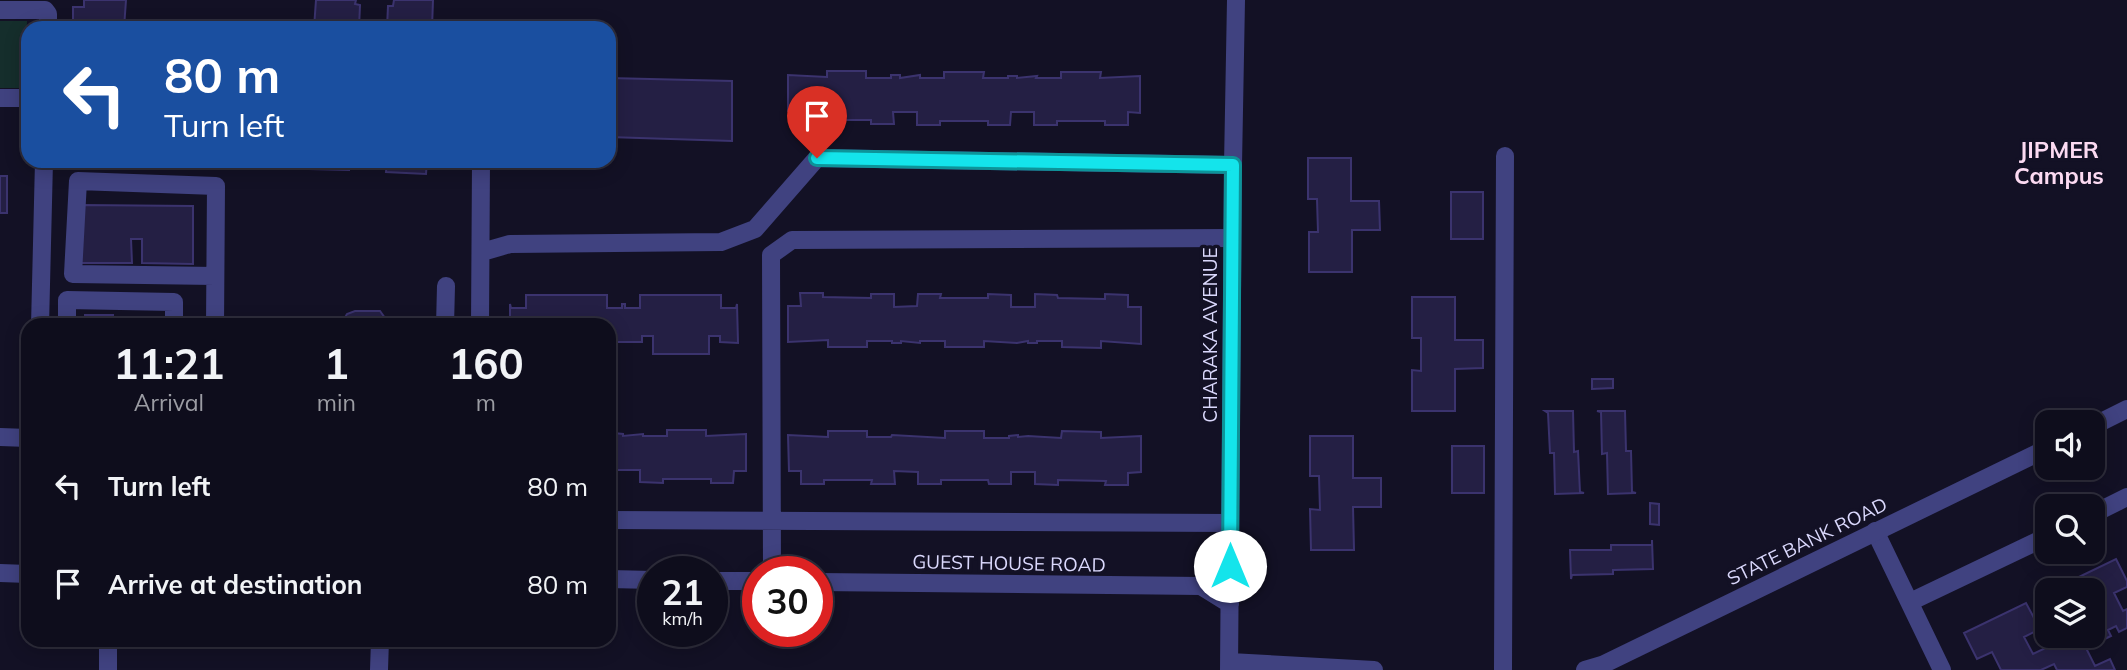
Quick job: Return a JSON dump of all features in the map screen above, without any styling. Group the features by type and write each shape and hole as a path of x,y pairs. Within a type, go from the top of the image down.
{"street":[{"name":"CHARAKA AVENUE","path":"1229,666 1236,0"},
{"path":"0,10 45,10 48,21"},
{"path":"0,98 21,98"},
{"path":"1503,670 1505,156"},
{"path":"482,252 510,244 721,242 755,229 817,158 1233,165"},
{"path":"40,318 44,168"},
{"path":"480,318 481,168"},
{"path":"215,276 73,274 78,181 216,186 215,318"},
{"path":"772,556 771,256 792,240 1232,238"},
{"path":"445,318 446,286"},
{"path":"66,318 67,300 174,302 174,318"},
{"path":"2105,420 2127,410"},
{"path":"0,437 21,438"},
{"name":"STATE BANK ROAD","path":"1599,668 2035,454"},
{"path":"2105,508 2127,497"},
{"path":"616,520 1230,523"},
{"path":"1875,531 1942,670"},
{"path":"1910,602 2035,542"},
{"path":"1230,566 1200,586 1230,604"},
{"path":"0,573 21,573"},
{"path":"616,579 637,580"},
{"name":"GUEST HOUSE ROAD","path":"833,582 1200,586"},
{"path":"108,647 108,670"},
{"path":"379,670 380,647"},
{"path":"1229,666 1374,670"}],"green space":[{"path":"0,21 21,21 21,88 0,88"}],"building":[{"path":"84,0 126,0 124,21 73,21 73,7 84,7"},
{"path":"316,0 356,0 355,4 360,5 359,21 314,21"},
{"path":"394,0 433,0 432,21 387,21 388,6 393,6"},
{"path":"827,71 866,71 866,78 920,75 920,78 944,78 944,72 984,72 983,78 1061,78 1061,72 1101,72 1100,78 1140,76 1140,113 1128,112 1128,125 1105,125 1105,121 1057,121 1057,125 1034,125 1034,112 1011,112 1010,125 988,125 988,121 940,121 940,125 917,125 917,112 893,112 894,124 871,124 871,120 823,120 823,124 800,124 800,112 788,111 788,75 827,77"},
{"path":"616,78 732,81 732,141 616,137"},
{"path":"1308,158 1351,158 1351,201 1379,201 1380,230 1352,230 1352,272 1309,272 1309,232 1318,232 1317,199 1308,199"},
{"path":"349,168 349,170 309,169"},
{"path":"386,168 426,168 426,174 386,172"},
{"path":"0,176 7,176 7,213 0,213"},
{"path":"1451,192 1483,192 1483,239 1451,239"},
{"path":"81,205 193,206 193,264 142,263 142,239 131,239 132,263 80,263"},
{"path":"800,293 823,293 823,297 871,298 871,294 894,294 894,307 917,306 918,294 941,294 940,298 1011,295 1011,307 1035,307 1035,294 1057,295 1058,298 1105,299 1105,294 1128,295 1128,307 1141,307 1141,344 1101,341 1101,348 1062,347 1062,341 984,341 984,347 945,347 945,341 867,341 867,347 828,347 828,340 788,342 788,306 801,306"},
{"path":"526,295 607,295 607,308 622,308 622,304 625,304 625,308 640,308 640,295 721,295 721,308 736,308 737,304 738,343 720,342 720,336 709,336 709,354 653,354 653,336 642,336 642,342 616,342 616,318 510,318 510,304 511,308 526,308"},
{"path":"1412,297 1455,297 1455,340 1483,340 1483,368 1455,369 1455,411 1412,411 1412,370 1421,371 1421,338 1412,338"},
{"path":"355,311 380,311 385,318 345,318"},
{"path":"85,315 113,315 113,318 85,318"},
{"path":"1592,379 1613,379 1613,388 1592,389"},
{"path":"1545,411 1573,411 1574,452 1578,451 1580,492 1584,493 1555,494 1554,453 1550,453 1548,413"},
{"path":"1597,411 1625,411 1626,451 1631,451 1632,492 1636,493 1608,494 1607,453 1602,454 1601,412"},
{"path":"667,430 706,430 706,436 746,434 746,471 734,471 733,483 711,483 711,479 663,479 663,483 640,482 640,470 616,470 616,433 623,436 667,436"},
{"path":"828,431 867,431 867,437 892,435 945,438 945,431 984,431 984,438 1009,438 1018,435 1061,438 1062,431 1101,432 1101,438 1141,436 1141,472 1128,473 1128,485 1105,485 1106,481 1058,480 1058,485 1035,484 1035,472 1011,472 1011,484 989,484 988,480 941,480 941,484 918,484 918,472 894,471 895,484 871,484 872,480 824,480 824,484 801,484 801,471 789,471 788,435 828,437"},
{"path":"1310,436 1353,436 1353,478 1381,478 1381,507 1353,507 1354,550 1311,550 1310,509 1320,510 1319,476 1310,476"},
{"path":"1452,446 1484,446 1484,493 1452,493"},
{"path":"1650,503 1659,504 1659,525 1650,524"},
{"path":"1652,540 1653,569 1572,575 1571,579 1570,550 1611,550 1611,545 1652,545"},
{"path":"2116,559 2127,581 2127,587 2114,593 2123,611 2127,609 2127,628 2119,632 2116,626 2108,630 2111,636 2105,639 2105,578 2077,578"},
{"path":"2026,603 2035,620 2035,632 2024,637 2033,654 2046,648 2086,648 2095,666 2110,659 2115,670 2057,670 2054,664 2041,670 2001,670 1992,652 1977,659 1964,633"}],"district":[{"name":"JIPMER Campus","path":"2059,163"}],"route":[{"path":"817,158 1233,165 1230,566"}]}
